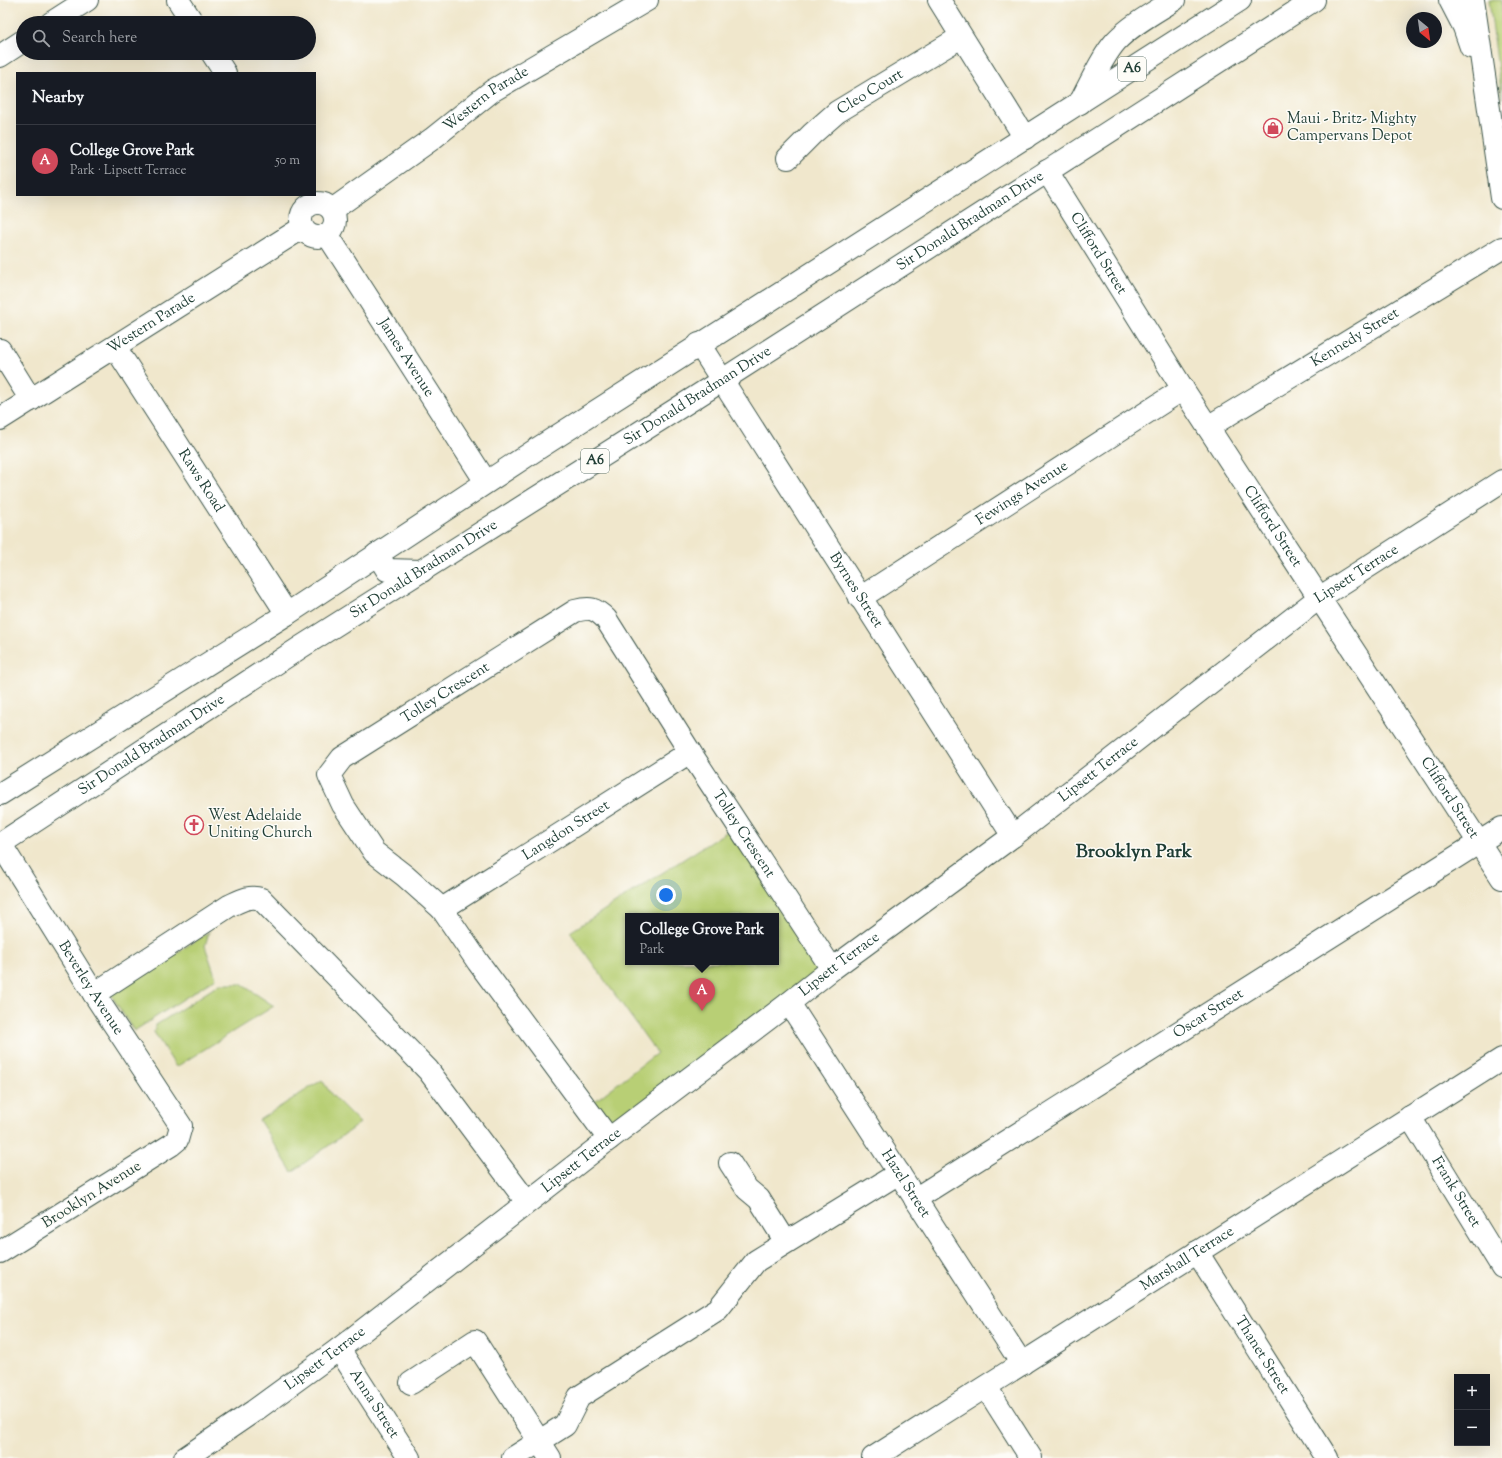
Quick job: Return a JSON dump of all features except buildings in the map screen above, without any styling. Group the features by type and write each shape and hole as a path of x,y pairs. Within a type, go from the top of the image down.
{"street":[{"path":"62,16 87,0"},
{"path":"178,0 188,16"},
{"name":"Western Parade","path":"332,210 432,139 492,90 647,0"},
{"path":"939,0 1025,138"},
{"path":"1080,103 1112,46 1126,32 1174,0"},
{"name":"A6","path":"0,794 287,614 486,482 699,344 1240,0"},
{"name":"Sir Donald Bradman Drive","path":"0,843 301,647 722,381 1314,0"},
{"path":"1450,0 1464,27 1486,94"},
{"path":"1473,0 1502,198"},
{"name":"Cleo Court","path":"788,158 837,112 961,36"},
{"path":"0,56 16,46"},
{"path":"1112,46 1113,52 1120,64 1132,69"},
{"path":"217,60 224,72"},
{"name":"Clifford Street","path":"1047,172 1183,389 1502,878"},
{"path":"306,200 325,204 332,210 334,216 334,226 327,234 322,236 311,236 302,228 300,221 306,200"},
{"name":"Western Parade","path":"0,419 302,228"},
{"name":"James Avenue","path":"327,234 486,482"},
{"name":"Kennedy Street","path":"1208,427 1502,248"},
{"name":"Byrnes Street","path":"699,344 1013,836"},
{"name":"Raws Road","path":"115,347 287,614"},
{"path":"0,350 31,400"},
{"name":"Fewings Avenue","path":"860,598 1183,389"},
{"name":"Lipsett Terrace","path":"185,1458 254,1411 339,1349 527,1202 832,969 1013,836 1319,598 1502,481"},
{"path":"377,554 387,570 422,571"},
{"name":"Tolley Crescent","path":"609,1139 478,962 442,909 405,876 374,852 343,805 329,775 342,758 575,611 587,608 600,613 606,619 690,752 832,969"},
{"name":"Langdon Street","path":"442,909 690,752"},
{"name":"Oscar Street","path":"915,1199 1502,828"},
{"name":"Beverley Avenue","path":"0,843 94,994 181,1126 180,1133"},
{"path":"94,994 228,906 241,900 253,897 261,899 428,1070 527,1202"},
{"name":"Hazel Street","path":"789,1003 1022,1364"},
{"name":"Marshall Terrace","path":"873,1458 1502,1059"},
{"name":"Frank Street","path":"1410,1118 1502,1267"},
{"name":"Brooklyn Avenue","path":"0,1252 171,1145 177,1140 180,1133"},
{"path":"730,1163 747,1189 759,1199 786,1242"},
{"path":"513,1458 544,1450 565,1425 579,1397 718,1309 756,1261 899,1173"},
{"name":"Thanet Street","path":"1197,1252 1327,1458"},
{"path":"411,1383 475,1341 544,1450"},
{"name":"Anna Street","path":"339,1349 409,1458"},
{"path":"986,1387 1031,1458"}],"green space":[{"path":"1489,0 1502,0 1502,99"},
{"path":"737,825 832,969 609,1139 586,1108 657,1053 570,932"},
{"path":"209,932 205,946 216,978 134,1031 111,995"},
{"path":"220,984 241,984 274,1006 176,1067 154,1032 156,1025"},
{"path":"322,1080 331,1094 360,1123 292,1172 259,1120"}],"place":[{"name":"Maui - Britz- Mighty Campervans Depot","path":"1273,128"},
{"name":"West Adelaide Uniting Church","path":"194,825"},
{"name":"College Grove Park","path":"702,1011"}],"district":[{"name":"Brooklyn Park","path":"1134,852"}]}
